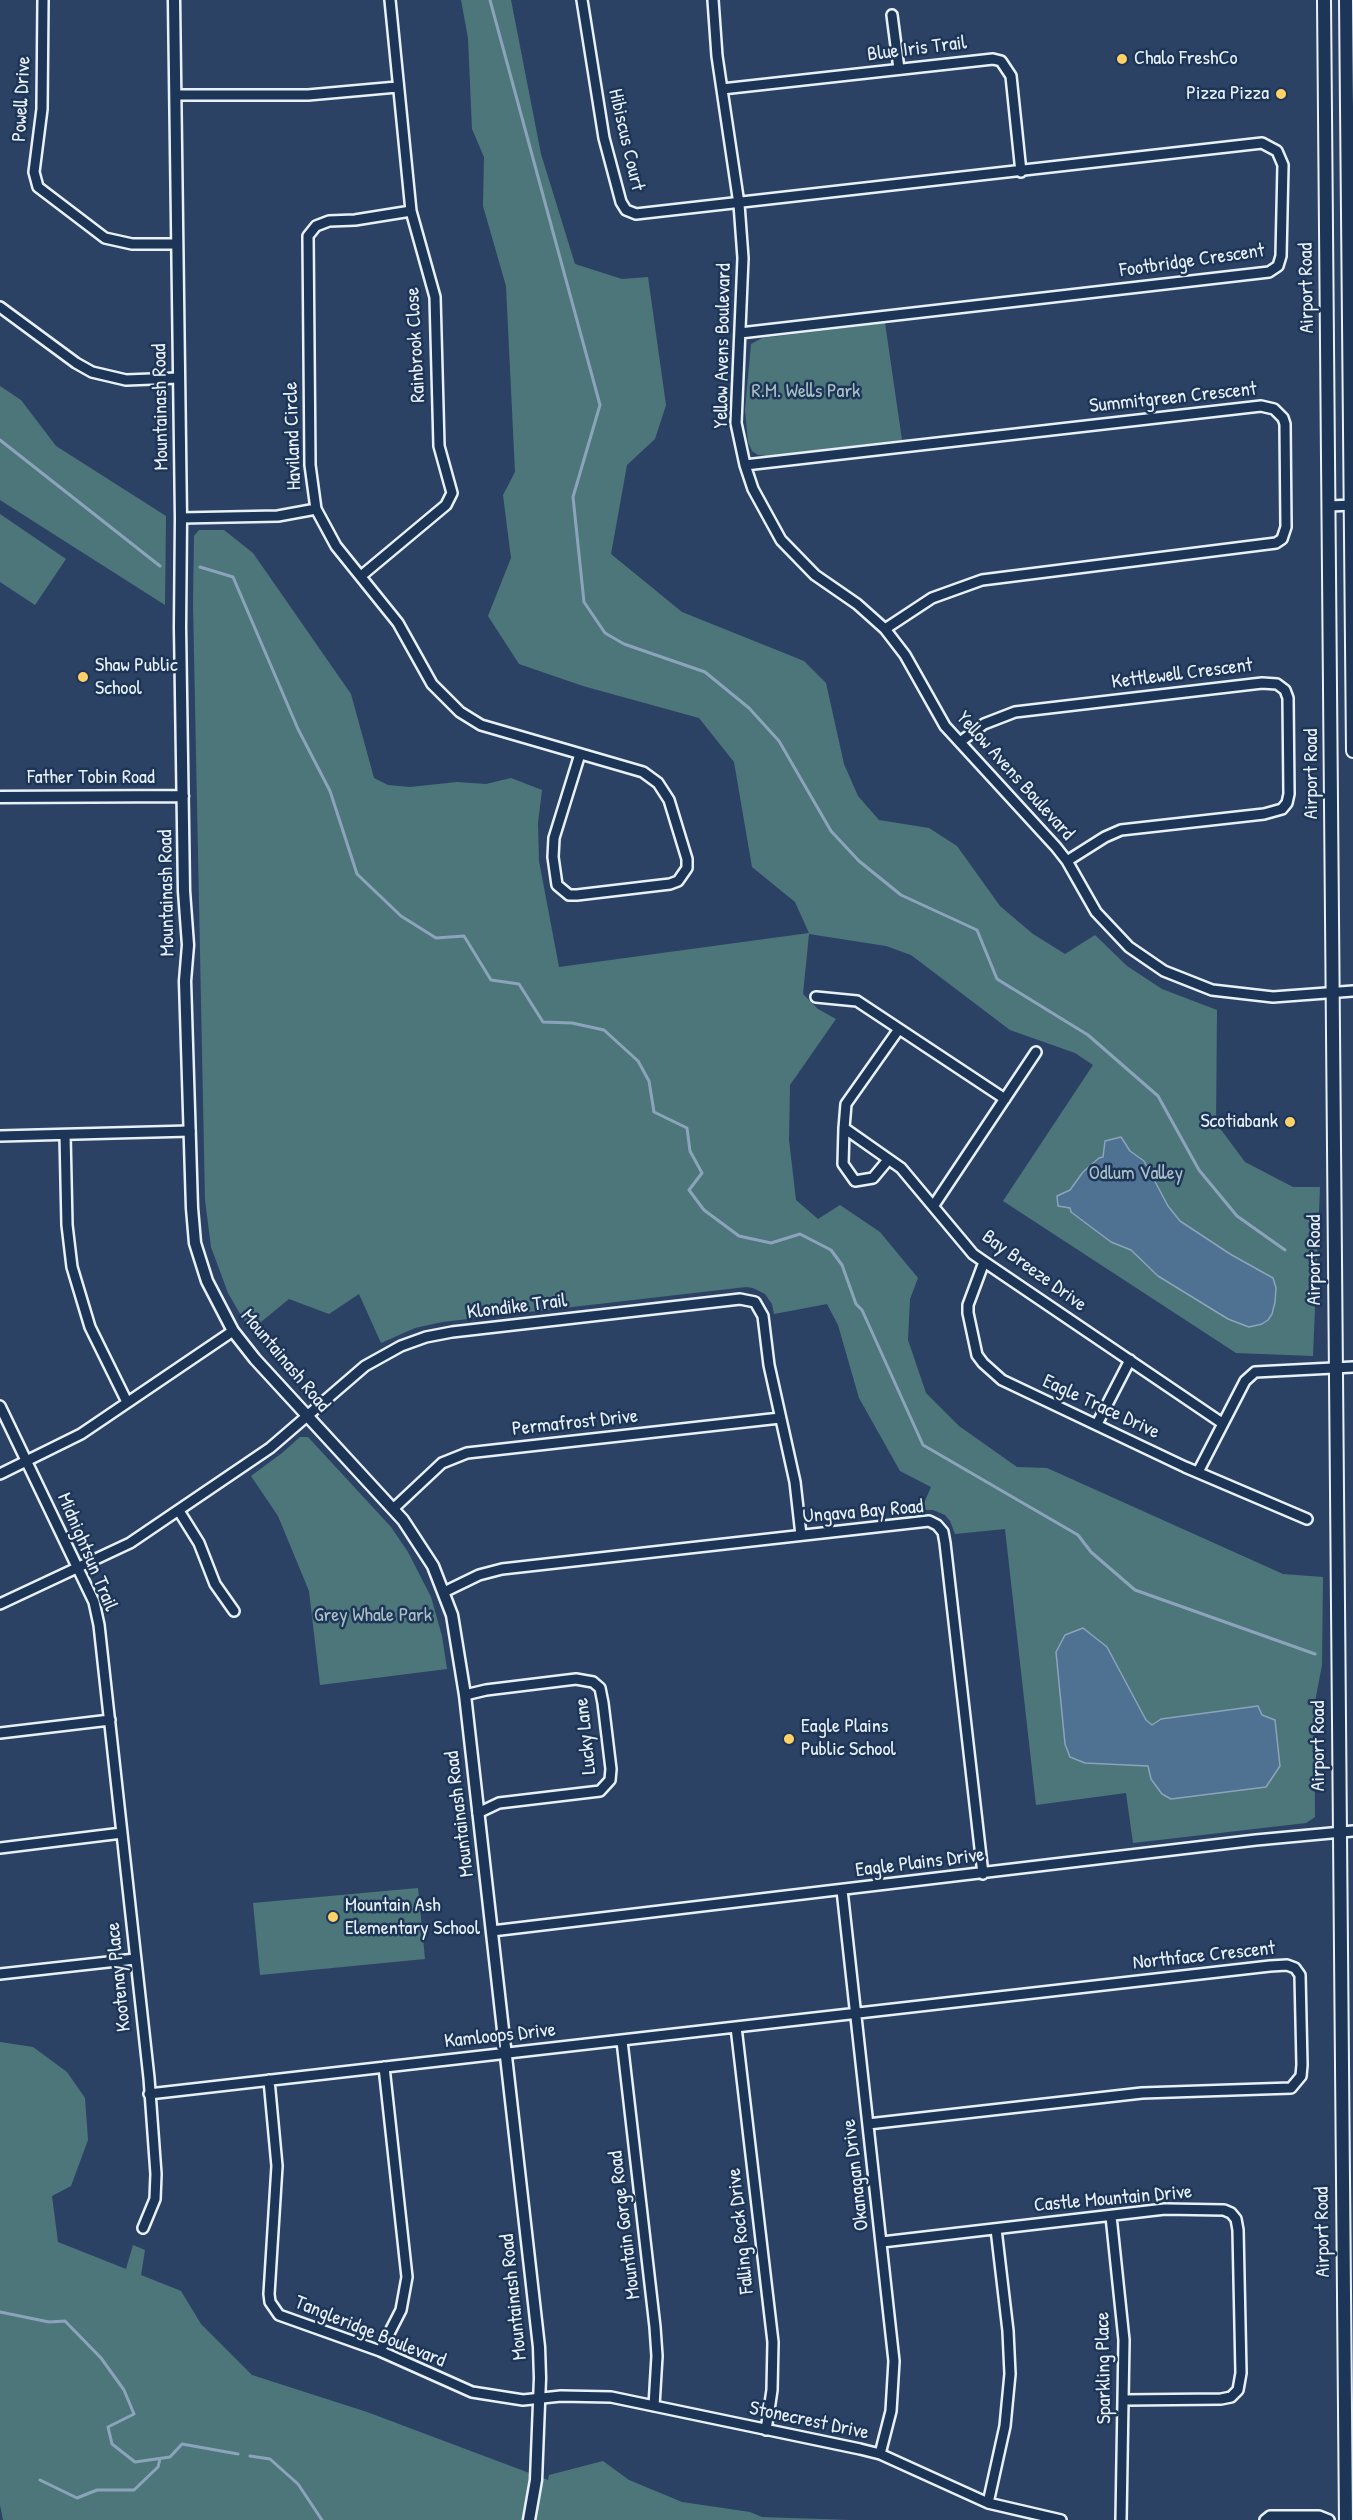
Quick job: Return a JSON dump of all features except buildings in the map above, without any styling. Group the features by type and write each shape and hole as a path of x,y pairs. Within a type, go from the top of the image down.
{"main road":[{"name":"Airport Road","path":"1324,0 1338,1832 1346,2520"},
{"name":"Airport Road","path":"1346,0 1353,505 1353,752"}],"street":[{"name":"Powell Drive","path":"43,0 42,108 34,172 38,187 105,238 123,243 176,244"},
{"name":"Mountainash Road","path":"174,0 181,518 180,627 190,1131 195,1243 207,1281 233,1331 393,1509 418,1541 444,1592 455,1628 465,1695 538,2347 540,2398 530,2520"},
{"name":"Rainbrook Close","path":"361,576 446,505 452,493 439,446 435,297 411,211 390,0"},
{"name":"Hibiscus Court","path":"582,0 604,138 621,202 626,210 645,215 738,204"},
{"name":"Yellow Avens Boulevard","path":"712,0 743,258 736,412 739,443 744,465 765,513 781,540 792,554 815,575 875,619 885,629 905,655 938,717 1067,861 1096,912 1109,927 1146,960 1172,975 1212,990 1242,995 1273,997 1353,991"},
{"path":"892,15 899,69"},
{"name":"Blue Iris Trail","path":"722,89 993,59 1001,61 1011,76 1021,172"},
{"path":"176,95 308,95 397,87"},
{"name":"Footbridge Crescent","path":"738,204 1262,143 1277,151 1283,165 1280,261 1269,272 740,333"},
{"name":"Haviland Circle","path":"411,211 328,221 316,226 308,236 310,465 316,509 336,546 398,623 432,684 460,712 481,725 643,772 658,783 669,800 687,859 687,868 678,881 670,884 577,895 569,895 557,885 553,857 554,838 580,754"},
{"path":"0,307 76,363 92,372 126,380 178,378"},
{"name":"Summitgreen Crescent","path":"744,465 1261,406 1274,409 1283,418 1285,424 1286,527 1282,539 1276,543 1268,546 982,580 932,598 885,629"},
{"path":"1329,506 1353,505"},
{"path":"181,518 264,517 316,509"},
{"name":"Kettlewell Crescent","path":"960,742 984,724 1015,712 1262,683 1277,684 1285,690 1288,698 1288,794 1287,803 1282,808 1264,814 1121,830 1105,837 1067,861"},
{"name":"Father Tobin Road","path":"0,796 183,796"},
{"path":"816,997 857,1001 1005,1099"},
{"path":"888,1160 873,1178 855,1181 843,1164 846,1104 899,1029"},
{"path":"934,1205 1036,1052"},
{"name":"Bay Breeze Drive","path":"844,1128 901,1168 973,1254 1222,1423"},
{"path":"0,1136 190,1131"},
{"path":"65,1134 67,1225 74,1277 94,1336 127,1402"},
{"name":"Eagle Trace Drive","path":"984,1262 968,1305 975,1350 979,1359 1008,1384 1306,1519"},
{"name":"Klondike Trail","path":"0,1604 130,1544 270,1448 365,1366 390,1351 426,1337 740,1299 755,1302 763,1316 769,1365 780,1418"},
{"path":"0,1474 81,1434 233,1331"},
{"path":"1097,1424 1130,1360"},
{"path":"1198,1472 1245,1380 1255,1372 1353,1367"},
{"name":"Midnightsun Trail","path":"0,1406 97,1614 110,1720"},
{"path":"780,1418 795,1482 801,1535"},
{"name":"Permafrost Drive","path":"393,1509 436,1468 448,1460 467,1454 780,1418"},
{"path":"179,1511 202,1549 215,1584 234,1611"},
{"name":"Ungava Bay Road","path":"444,1592 479,1575 502,1569 929,1521 937,1525 943,1533 983,1874"},
{"name":"Lucky Lane","path":"465,1695 486,1690 576,1679 593,1682 600,1689 603,1703 610,1780 600,1791 499,1803 478,1813"},
{"path":"0,1733 110,1720"},
{"name":"Kootenay Place","path":"110,1720 156,2174 155,2199 143,2228"},
{"name":"Eagle Plains Drive","path":"492,1931 1353,1831"},
{"path":"0,1848 122,1833"},
{"name":"Okanagan Drive","path":"842,1890 882,2242 894,2376 891,2411 880,2454"},
{"path":"0,1974 135,1959"},
{"name":"Northface Crescent","path":"855,2014 1270,1966 1287,1965 1295,1968 1300,1975 1301,2076 1291,2088 1142,2092 868,2124"},
{"name":"Kamloops Drive","path":"149,2094 855,2014"},
{"name":"Falling Rock Drive","path":"736,2027 773,2342 772,2390 766,2430"},
{"name":"Mountain Gorge Road","path":"622,2040 656,2328 654,2406"},
{"path":"380,2351 401,2310 407,2277 384,2067"},
{"name":"Tangleridge Boulevard","path":"269,2080 277,2166 270,2302 279,2315 380,2351 472,2392 502,2398 540,2398"},
{"name":"Castle Mountain Drive","path":"882,2242 1165,2209 1224,2210 1232,2213 1238,2230 1240,2383 1238,2390 1231,2397 1221,2399 1125,2400"},
{"name":"Sparkling Place","path":"1111,2216 1124,2340 1125,2400 1121,2520"},
{"path":"988,2503 1005,2426 1010,2374 1008,2331 996,2229"},
{"name":"Stonecrest Drive","path":"540,2398 597,2396 880,2454 988,2503 1061,2520"},
{"path":"1265,2520 1270,2516 1319,2516 1329,2520"}],"green space":[{"name":"Odlum Valley","path":"461,0 511,0 541,154 575,264 622,279 648,277 666,405 655,439 627,465 611,554 682,612 804,661 826,683 844,764 858,796 879,820 929,828 957,846 1000,906 1033,934 1065,954 1095,935 1127,966 1162,989 1217,1010 1216,1123 1245,1162 1293,1187 1320,1187 1313,1356 1236,1353 1003,1201 1093,1065 1075,1053 1010,1030 911,955 886,946 809,934 803,994 818,1009 836,1019 790,1085 789,1140 796,1200 818,1219 840,1205 880,1232 918,1278 910,1299 908,1340 926,1393 959,1426 1017,1467 1047,1468 1283,1574 1323,1577 1322,1665 1314,1707 1315,1817 1306,1823 1133,1843 1126,1793 1036,1805 1005,1529 955,1534 945,1515 933,1510 921,1510 931,1487 900,1471 859,1398 838,1325 827,1304 774,1314 772,1304 765,1294 746,1287 442,1322 415,1328 381,1343 359,1294 329,1314 289,1299 250,1331 228,1293 211,1247 205,1200 193,603 194,536 199,530 224,530 253,553 351,694 374,778 388,785 410,787 457,782 486,784 511,778 542,790 538,823 539,861 559,967 809,933 795,902 752,867 734,762 699,718 583,686 519,664 488,616 511,558 503,495 515,472 506,286 483,206 484,157 472,129 468,38"},
{"name":"R.M. Wells Park","path":"885,323 902,440 768,456 758,455 752,451 748,442 745,410 751,344 762,338"},
{"path":"0,386 21,400 56,446 166,516 165,605 0,500"},
{"path":"0,514 66,559 35,605 0,582"},
{"name":"Grey Whale Park","path":"300,1437 308,1437 391,1527 408,1552 431,1597 442,1636 447,1669 320,1685 309,1591 278,1516 251,1476"},
{"path":"418,1888 425,1959 260,1975 253,1903"},
{"path":"0,2042 33,2047 67,2072 85,2098 88,2140 71,2186 52,2196 58,2242 126,2269 133,2245 145,2250 141,2275 181,2291 201,2324 252,2375 367,2412 548,2480 549,2475 603,2461 629,2480 682,2502 750,2512 762,2517 851,2520 3,2520 0,2505"}],"water":[{"path":"1121,1137 1130,1151 1144,1161 1168,1206 1180,1221 1230,1254 1273,1278 1276,1288 1275,1302 1268,1320 1249,1327 1228,1319 1158,1276 1131,1250 1111,1242 1071,1212 1070,1208 1058,1206 1057,1196 1070,1190 1083,1172 1103,1157 1105,1141"},
{"path":"1083,1628 1107,1647 1146,1720 1152,1725 1161,1719 1258,1706 1262,1715 1275,1720 1280,1766 1266,1787 1171,1799 1162,1794 1151,1779 1148,1766 1085,1763 1070,1757 1065,1744 1056,1652 1065,1635"}],"waterway":[{"path":"490,0 600,405 573,497 584,602 605,633 624,644 705,672 749,708 779,741 831,831 859,861 901,895 977,930 997,979 1088,1035 1158,1096 1199,1170 1237,1216 1285,1250"},
{"path":"0,440 160,566"},
{"path":"200,567 233,577 298,729 330,791 357,874 401,916 436,938 464,936 491,980 519,984 543,1022 572,1023 604,1030 638,1061 649,1081 654,1112 687,1128 690,1151 702,1173 689,1190 704,1210 739,1236 771,1243 800,1234 831,1250 842,1265 856,1304 862,1310 923,1445 1078,1535 1091,1552 1135,1590 1315,1654"},
{"path":"0,2312 49,2322 65,2321 101,2358 124,2390 134,2414 108,2427 112,2444 135,2462 170,2457 182,2444 238,2454"},
{"path":"250,2456 270,2459 298,2484 322,2520"},
{"path":"40,2480 77,2498 97,2490 134,2490 158,2467 160,2459"}],"place":[{"name":"Chalo FreshCo","path":"1122,59"},
{"name":"Pizza Pizza","path":"1281,94"},
{"name":"Shaw Public School","path":"83,677"},
{"name":"Scotiabank","path":"1290,1122"},
{"name":"Eagle Plains Public School","path":"789,1739"},
{"name":"Mountain Ash Elementary School","path":"333,1917"}]}
